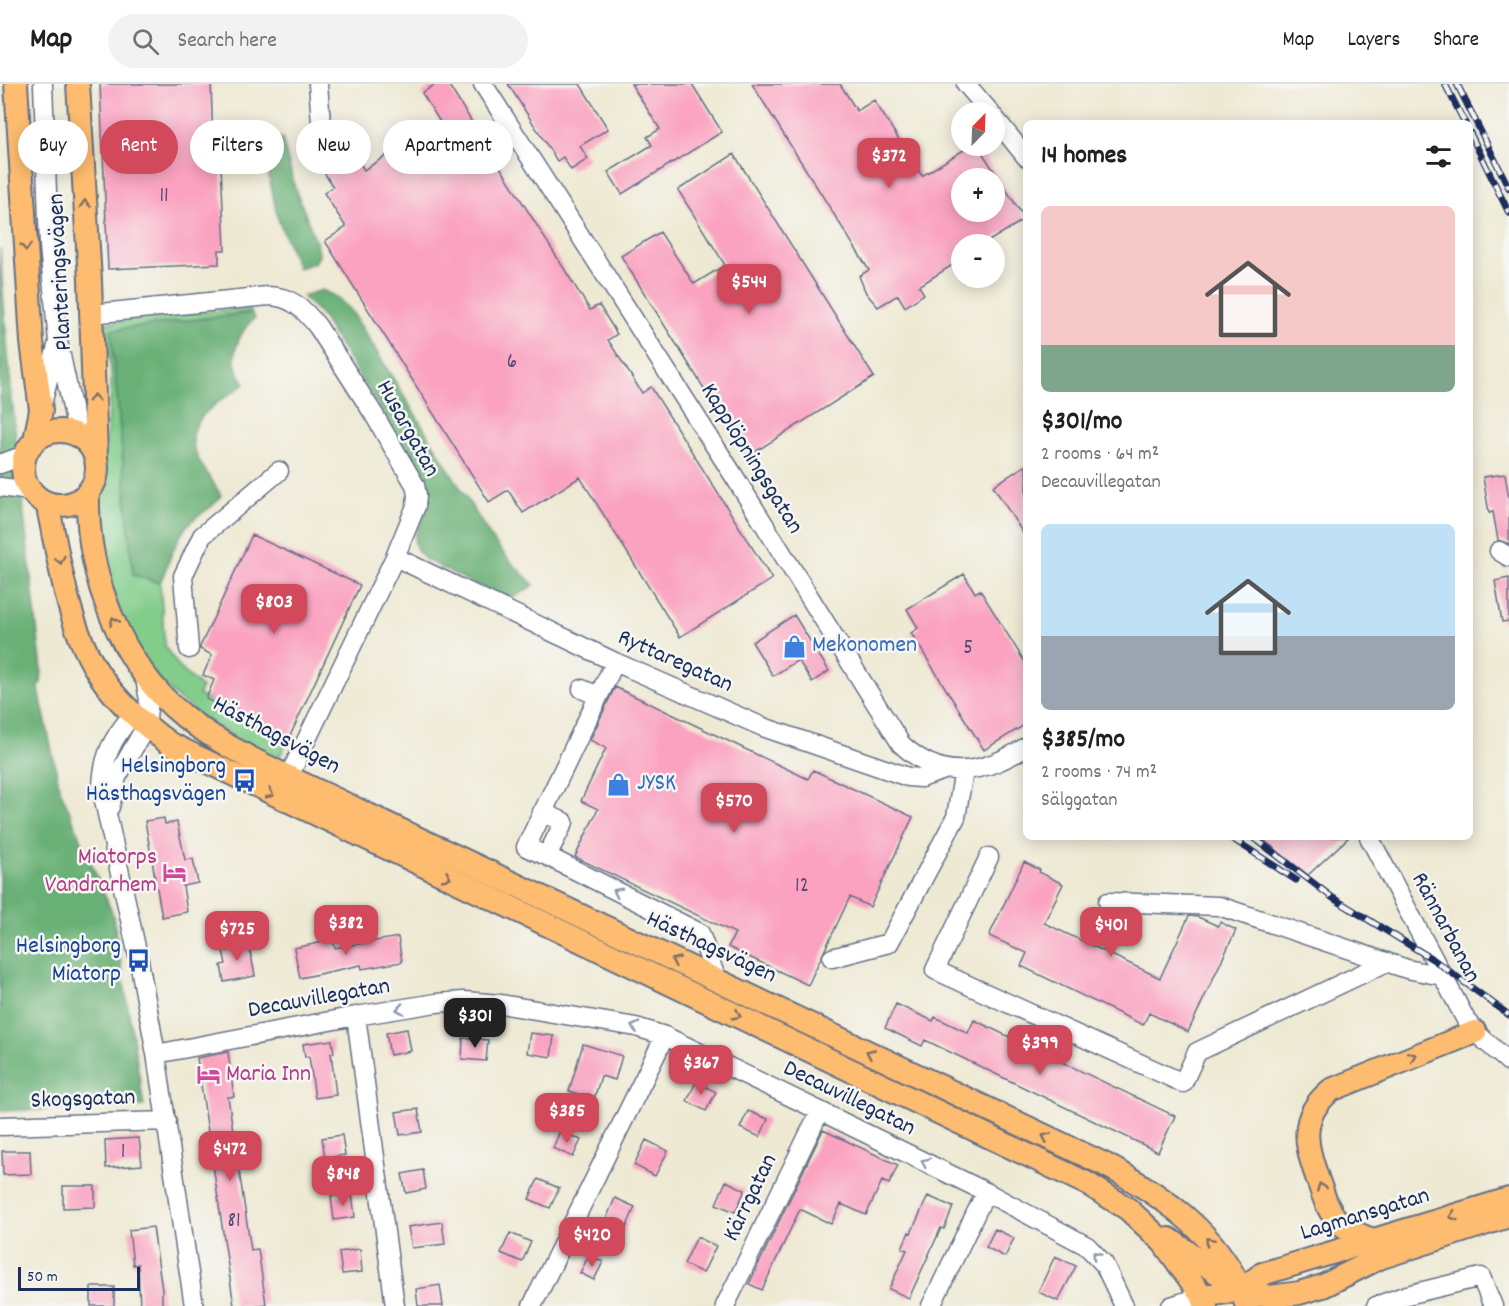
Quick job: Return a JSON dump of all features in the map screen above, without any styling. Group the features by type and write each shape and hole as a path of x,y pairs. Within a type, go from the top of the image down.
{"main road":[{"name":"Planteringsvägen","path":"16,84 32,342 41,410 30,447"},
{"name":"Planteringsvägen","path":"78,84 91,314 96,457"},
{"path":"56,430 78,435 86,441 96,457 96,480 81,499 64,505 39,497 26,485 22,470 30,447 45,433 56,430"},
{"path":"88,493 89,537 103,596 125,644 143,671"},
{"path":"39,497 83,644 101,677 114,694 142,718 197,725"},
{"name":"Hästhagsvägen","path":"143,671 168,701 197,725 223,742 289,776 1106,1165 1144,1186 1172,1205 1196,1226 1216,1249 1244,1298"},
{"name":"Hästhagsvägen","path":"142,718 170,744 244,781 1088,1184 1128,1209 1163,1242 1208,1303"},
{"path":"1373,1240 1350,1230 1328,1207 1307,1147 1306,1133 1312,1113 1317,1104 1331,1090 1475,1032"},
{"name":"Lagmansgatan","path":"1244,1298 1262,1274 1509,1199"},
{"path":"1128,1209 1244,1298"},
{"name":"Lagmansgatan","path":"1208,1303 1299,1293 1323,1286 1364,1265 1405,1248 1509,1216"},
{"path":"1315,1306 1364,1265"}],"street":[{"path":"43,84 49,246 58,342 78,435"},
{"path":"318,84 321,120"},
{"name":"Kapplöpningsgatan","path":"483,84 734,476 901,744 916,757 944,770 989,767 1023,749"},
{"path":"966,84 981,102"},
{"path":"1005,131 1023,153"},
{"name":"Husargatan","path":"91,314 268,296 284,298 297,304 318,327 373,413 415,485 416,506 395,557 289,776"},
{"path":"41,410 58,342"},
{"path":"0,464 30,447"},
{"path":"189,649 183,576 202,536 279,471"},
{"path":"0,488 39,497"},
{"name":"Ryttaregatan","path":"395,557 462,596 537,632 615,662 763,727 901,776 921,778 944,770"},
{"path":"615,662 590,693 526,847 700,933 717,980"},
{"path":"143,671 147,687 142,718 115,735 103,768 102,791 111,823 156,1054 194,1306"},
{"path":"832,958 889,944 956,817 964,770"},
{"name":"Rännarbanan","path":"1371,840 1466,1020 1475,1032 1509,1062"},
{"path":"988,856 935,970 1183,1083 1197,1052 1387,962"},
{"path":"1108,902 1218,906 1387,962 1442,976"},
{"name":"Decauvillegatan","path":"156,1054 356,1016 436,1003 464,1001 501,1004 636,1027 665,1036 986,1192 1057,1229 1094,1251 1104,1264 1124,1306"},
{"path":"356,1016 395,1306"},
{"path":"532,1306 665,1036"},
{"name":"Kärrgatan","path":"724,1306 820,1111"},
{"name":"Skogsgatan","path":"0,1126 167,1121"},
{"path":"931,1306 986,1192"},
{"path":"1376,1306 1407,1295 1482,1277 1493,1306"},
{"path":"1171,1306 1208,1303"}],"green space":[{"path":"284,146 295,188 318,247 319,256 314,263 298,268 278,219 268,174 284,174"},
{"path":"0,248 18,459 42,669 41,683 38,685 60,789 113,915 144,1106 0,1111"},
{"path":"322,290 335,296 351,310 490,536 508,559 534,585 508,601 426,560 419,553 415,540 424,516 427,499 421,474 321,315 302,296"},
{"path":"249,307 251,312 111,330 133,575 160,583 165,647 180,668 202,688 198,695 289,738 277,757 269,757 206,719 182,702 157,676 132,637 113,593 106,570 100,527 101,476 111,383 105,323"},
{"path":"251,313 255,318 242,334 235,354 236,367 245,384 206,412 194,431 193,442 196,454 221,495 214,504 186,527 160,583 133,575 111,330"}],"building":[{"path":"100,84 211,84 212,120 190,120 190,174 221,174 225,250 219,250 219,264 108,269 104,174 178,174 178,120 102,120"},
{"path":"436,84 448,84 471,120 439,120 422,93"},
{"path":"508,84 580,84 608,129 580,146 588,159 571,170 563,157 557,161"},
{"path":"631,84 692,84 722,132 622,194 608,172 652,145 647,137 660,129"},
{"path":"752,84 840,84 857,111 874,100 922,176 954,156 984,156 992,168 951,168 951,222 1005,222 1005,188 1023,216 1023,220 1000,234 951,234 951,266 919,286 924,294 905,307 898,295 878,307 866,293 859,276 869,270"},
{"path":"734,154 874,377 747,457 621,256 660,232 694,284 725,265 678,190"},
{"path":"383,158 383,174 505,174 590,310 599,305 617,334 608,340 642,393 651,387 772,579 680,637 580,477 523,513 508,490 489,502 325,241 346,227 324,193 333,187 325,174 371,174 371,166"},
{"path":"1023,467 1023,533 993,486"},
{"path":"1505,474 1509,498 1509,544 1498,540 1493,512 1489,513 1483,477"},
{"path":"252,535 360,585 289,738 206,699 214,680 203,675 212,655 200,647"},
{"path":"964,574 975,593 980,590 1023,659 1023,726 984,750 911,633 918,628 907,609"},
{"path":"1509,578 1509,621 1502,622 1495,581"},
{"path":"794,615 829,671 812,682 798,660 773,676 752,642"},
{"path":"615,687 808,779 813,770 913,817 870,907 850,897 808,985 728,947 735,933 575,857 598,809 581,801 606,748 590,740"},
{"name":"Miatorps Vandrarhem","path":"164,818 165,824 177,822 185,860 193,859 198,883 183,886 187,912 162,917 145,821"},
{"path":"1264,840 1346,840 1308,875"},
{"path":"1024,862 1063,884 1044,923 1160,978 1189,916 1198,917 1218,926 1220,922 1236,930 1188,1032 1149,1013 1143,1025 1021,966 1027,953 989,936"},
{"path":"398,937 402,962 362,969 361,965 300,978 294,948 333,940 335,948"},
{"path":"248,940 255,976 224,982 221,965 226,964 222,946"},
{"path":"896,1004 933,1021 935,1017 968,1033 974,1020 1175,1116 1158,1152 925,1040 922,1046 885,1028"},
{"path":"407,1029 411,1051 390,1055 386,1033"},
{"path":"530,1033 554,1036 551,1057 527,1053"},
{"path":"463,1038 488,1040 486,1061 462,1059"},
{"path":"332,1040 334,1053 331,1053 336,1095 315,1098 309,1056 305,1057 303,1044"},
{"path":"583,1044 622,1056 615,1080 601,1076 594,1099 569,1091"},
{"path":"228,1052 234,1097 228,1097 251,1250 258,1249 266,1304 251,1306 234,1306 197,1058"},
{"path":"696,1082 716,1092 706,1111 687,1101"},
{"path":"418,1109 422,1132 400,1135 396,1112"},
{"path":"748,1111 768,1119 760,1137 740,1128"},
{"path":"823,1130 898,1165 889,1184 882,1181 866,1215 841,1204 831,1224 800,1209 762,1290 749,1284"},
{"path":"560,1131 581,1140 573,1157 553,1148"},
{"path":"342,1135 345,1155 325,1158 322,1138"},
{"path":"139,1138 142,1165 106,1168 105,1140"},
{"path":"646,1140 668,1151 655,1176 634,1165"},
{"path":"2,1151 30,1151 31,1174 3,1175"},
{"path":"423,1170 426,1189 406,1193 402,1174"},
{"path":"538,1179 559,1188 550,1208 529,1199"},
{"path":"726,1181 745,1190 735,1212 716,1204"},
{"path":"63,1186 95,1186 95,1207 63,1208"},
{"path":"352,1194 355,1217 334,1220 331,1196"},
{"path":"928,1196 953,1207 909,1298 889,1289 907,1250 902,1248"},
{"path":"615,1198 635,1207 624,1233 604,1224"},
{"path":"442,1222 445,1244 412,1248 408,1227"},
{"path":"153,1227 162,1290 162,1306 140,1306 138,1264 133,1265 129,1230"},
{"path":"995,1229 1014,1238 1005,1257 986,1247"},
{"path":"510,1233 531,1242 522,1262 501,1253"},
{"path":"697,1237 716,1246 703,1273 684,1264"},
{"path":"360,1249 362,1272 342,1274 339,1252"},
{"path":"589,1255 603,1262 594,1280 580,1273"},
{"path":"1055,1256 1076,1266 1058,1301 1038,1292"},
{"path":"440,1285 443,1306 418,1306 416,1289"},
{"path":"91,1287 114,1287 114,1306 91,1306"}],"railway":[{"path":"1445,84 1463,120"},
{"path":"1457,84 1509,188"},
{"path":"1473,139 1509,213"},
{"path":"1235,840 1296,880"},
{"path":"1257,840 1333,898 1434,960 1509,1015"}],"place":[{"name":"Mekonomen","path":"794,646"},
{"name":"Helsingborg Hästhagsvägen","path":"244,781"},
{"name":"JYSK","path":"619,784"},
{"name":"Miatorps Vandrarhem","path":"175,872"},
{"name":"Helsingborg Miatorp","path":"139,961"},
{"name":"Maria Inn","path":"208,1075"}]}
